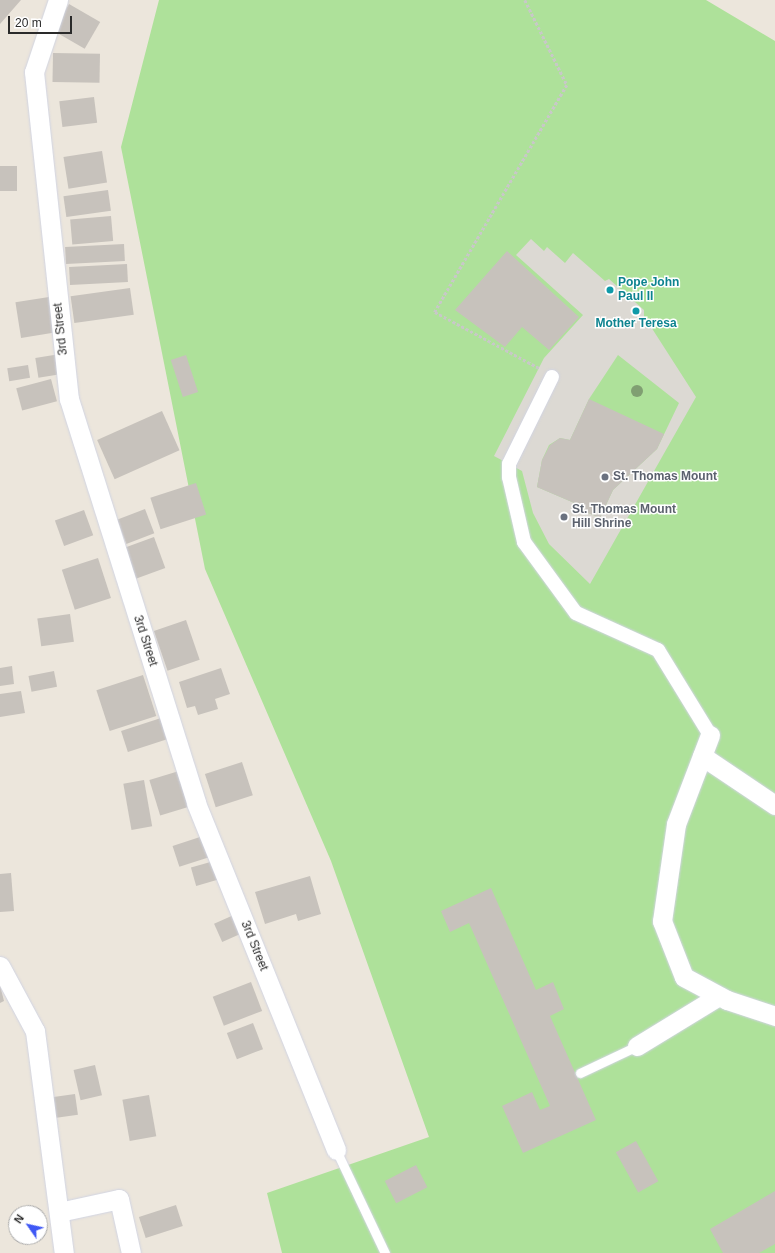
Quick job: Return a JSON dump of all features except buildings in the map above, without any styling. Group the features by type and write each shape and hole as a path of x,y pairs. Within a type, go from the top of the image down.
{"street":[{"name":"3rd Street","path":"58,0 34,72 69,399 196,803 336,1150"},
{"path":"552,377 509,464 509,477 524,542 576,613 658,650 710,735 676,824 662,921 684,978 719,996 775,1016"},
{"path":"702,756 775,805"},
{"path":"0,966 35,1031 64,1253"},
{"path":"637,1046 719,996"},
{"path":"58,1212 119,1198 131,1253"}],"lane":[{"path":"580,1073 637,1046"},
{"name":"3rd Street","path":"336,1150 385,1253"}],"path":[{"path":"525,0 567,85 435,312 529,362 552,377"}],"green space":[{"name":"St. Thomas Mount","path":"159,0 706,0 775,41 775,1253 282,1253 267,1193 429,1137 331,861 205,569 121,147"}],"shaded area":[{"path":"531,239 544,251 547,247 565,263 573,253 605,281 609,279 644,310 644,316 696,397 590,584 549,544 533,513 522,471 494,456 544,358 583,315 516,255","holes":["618,355 679,403 657,449 613,490 600,518 577,508 579,505 537,487 542,460 549,445 560,438 570,440 589,399"]}],"place":[{"name":"Pope John Paul II","path":"610,290"},
{"name":"Mother Teresa","path":"636,311"},
{"name":"St. Thomas Mount","path":"605,477"},
{"name":"St. Thomas Mount Hill Shrine","path":"564,517"}]}
